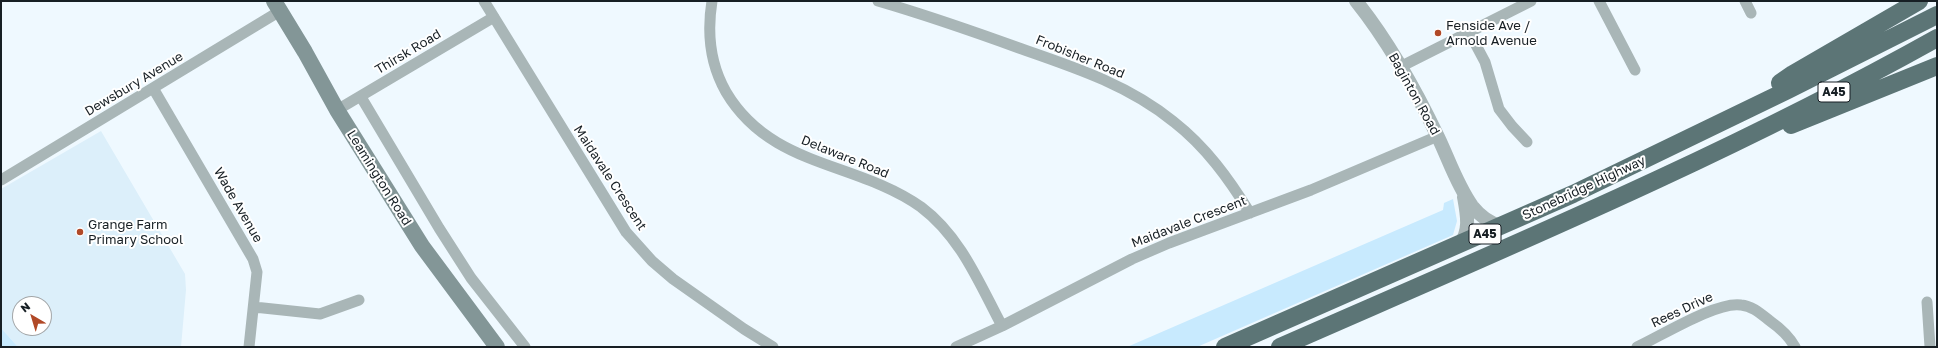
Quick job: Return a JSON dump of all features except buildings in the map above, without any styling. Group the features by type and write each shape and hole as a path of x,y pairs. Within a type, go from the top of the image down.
{"highway":[{"path":"1741,112 1793,74 1919,1"},
{"name":"Stonebridge Highway","path":"1225,347 1573,194 1937,15"},
{"name":"Stonebridge Highway","path":"1280,347 1497,252 1729,144 1896,61 1937,38"},
{"name":"A45","path":"1729,144 1783,128 1932,70"}],"main road":[{"name":"Leamington Road","path":"277,6 337,110 422,246 491,345"}],"street":[{"name":"Maidavale Crescent","path":"484,1 613,212 639,246 652,261 684,288 757,338 773,347"},
{"name":"Delaware Road","path":"712,1 709,36 715,65 721,83 739,110 753,126 782,147 903,196 937,220 960,249 1002,326"},
{"name":"Frobisher Road","path":"878,1 946,22 1077,68 1131,93 1168,117 1202,148 1228,179 1250,213"},
{"name":"Baginton Road","path":"1356,1 1376,28 1400,67 1438,136 1464,193 1484,218 1490,223 1502,226"},
{"path":"1400,67 1531,1"},
{"path":"1599,1 1635,70"},
{"path":"1745,1 1751,14"},
{"name":"Dewsbury Avenue","path":"1,180 153,88 277,6"},
{"name":"Thirsk Road","path":"337,110 494,17"},
{"path":"1469,32 1485,62 1499,109 1527,142"},
{"name":"Wade Avenue","path":"153,88 253,259 257,272 249,347"},
{"name":"Leamington Road","path":"361,97 439,228 471,278 525,347"},
{"name":"Maidavale Crescent","path":"956,347 1002,326 1132,259 1169,242 1311,190 1438,136"},
{"name":"Baginton Road","path":"1459,245 1464,238 1467,224 1464,193"},
{"path":"254,307 320,314 359,300"},
{"path":"1927,302 1930,347"},
{"name":"Rees Drive","path":"1637,347 1713,310 1732,304 1750,307 1758,311 1783,331 1795,347"}],"shaded area":[{"name":"Grange Farm Primary School","path":"101,131 185,274 186,290 181,347 18,347 1,328 1,189"},
{"path":"1453,199 1457,221 1453,235 1197,347 1127,347 1443,210 1444,203"},
{"path":"1,328 18,347 1,347"}],"place":[{"name":"Fenside Ave / Arnold Avenue","path":"1438,33"},
{"name":"Grange Farm Primary School","path":"80,232"}]}
